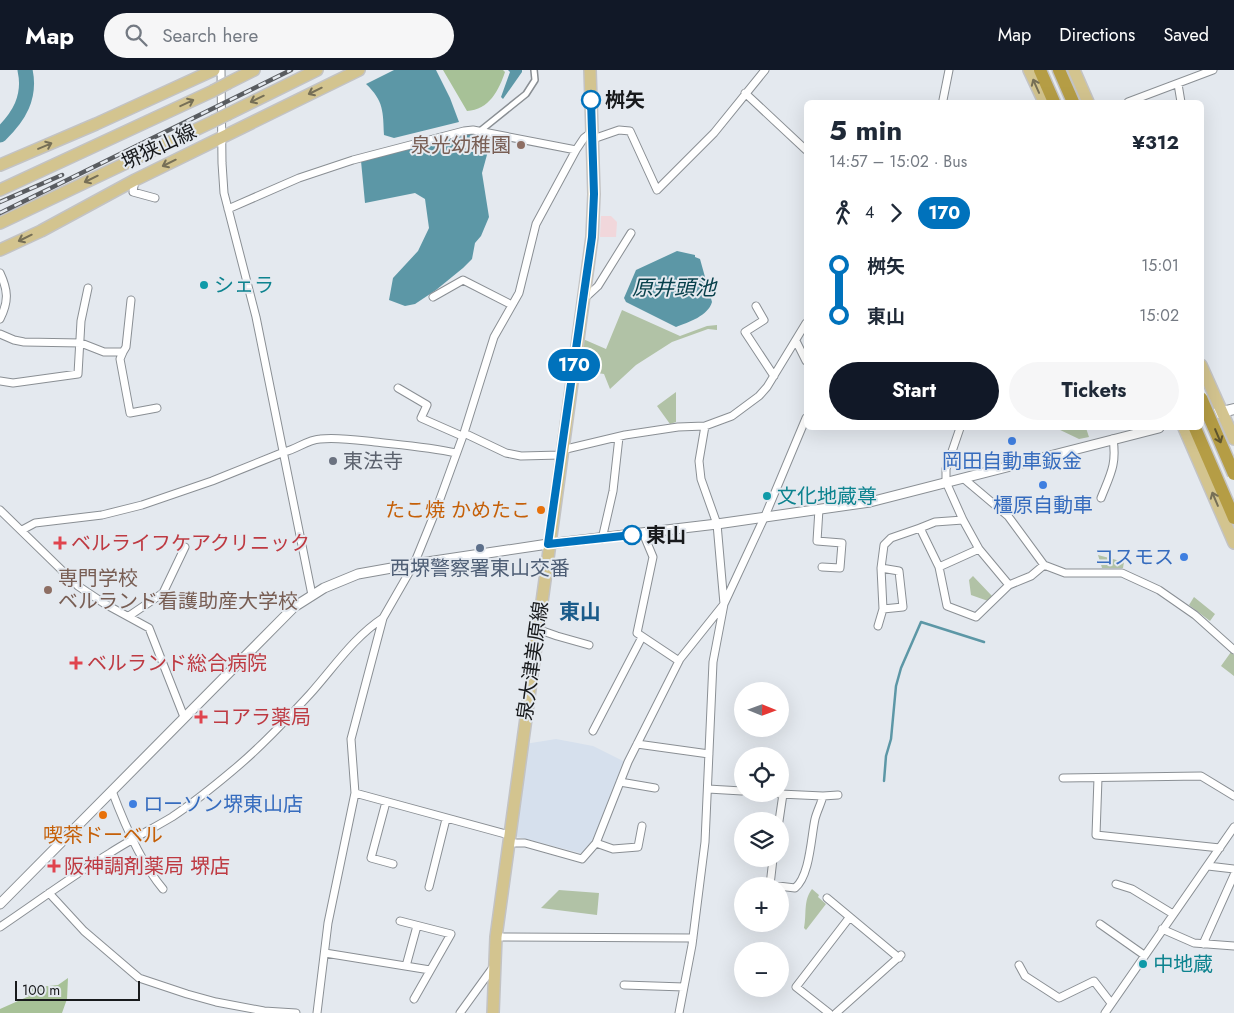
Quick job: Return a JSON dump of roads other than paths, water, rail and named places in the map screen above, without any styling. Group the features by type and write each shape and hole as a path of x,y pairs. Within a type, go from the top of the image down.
{"highway":[{"path":"1040,70 1053,100"},
{"path":"1059,70 1072,100"},
{"path":"1204,405 1234,474"},
{"path":"1196,430 1234,518"}],"main road":[{"path":"0,165 214,70"},
{"name":"堺狭山線","path":"0,190 254,70"},
{"name":"堺狭山線","path":"0,223 317,70"},
{"path":"0,250 222,136 359,70"},
{"name":"泉大津美原線","path":"493,1013 496,937 548,544 592,237 594,194 590,70"},
{"path":"1029,70 1043,100"},
{"path":"1074,70 1087,100"},
{"path":"1204,372 1234,439"},
{"path":"1204,416 1234,409"},
{"path":"1185,430 1234,544"}],"street":[{"path":"221,70 224,185 228,209 256,318 312,595"},
{"path":"480,131 526,94 535,80 534,70"},
{"path":"317,1013 328,923 355,793 351,739 383,618 414,564 436,510 463,435 494,337 519,293 536,224 584,138 619,130 630,131 657,190 714,133 765,70"},
{"path":"943,100 949,70"},
{"path":"1134,100 1213,70"},
{"path":"1178,84 1181,100"},
{"path":"745,93 804,148"},
{"path":"228,209 299,178 353,160 464,131 480,131 576,150"},
{"path":"135,180 133,192 156,198"},
{"path":"582,300 598,286 631,233"},
{"path":"0,272 6,287 4,311 0,319"},
{"path":"433,297 463,280 512,305"},
{"path":"0,381 13,382 78,374 81,321 88,288"},
{"path":"131,300 126,347 120,359 130,413 158,408"},
{"path":"756,306 764,320 745,332 774,376"},
{"path":"398,388 427,405 422,418 506,453 521,456 561,453 619,436 678,427 705,426 732,416 760,396 804,327"},
{"path":"0,334 24,342 81,343 104,352 123,352"},
{"path":"796,341 804,357"},
{"path":"355,793 525,844 582,859 596,844 637,744 679,662 724,604 765,516 804,423"},
{"path":"679,1013 693,938 705,842 713,662 724,604 716,524 701,479 699,461 705,426"},
{"path":"959,430 946,469 946,482 963,520 979,549 1009,585"},
{"path":"0,904 294,607 342,579 358,574 414,564 548,544 602,539 870,502 1151,430"},
{"path":"602,539 613,491 619,436"},
{"path":"22,530 35,523 102,515 142,505 206,483 320,439 353,440 436,448 456,453"},
{"path":"1101,498 1114,464 1113,439"},
{"path":"963,478 1008,516 1044,565 1065,573 1122,573 1159,590 1195,615 1233,647"},
{"path":"818,509 817,541 842,543 840,568 822,567"},
{"path":"0,510 78,586 105,604 149,628 184,717"},
{"path":"878,626 883,609 881,568 884,545 891,538 935,522 963,520"},
{"path":"920,528 939,567 948,606 976,617 1009,585 1031,576 1044,565"},
{"path":"643,533 653,557 637,633 679,662"},
{"path":"129,616 163,593 184,547"},
{"path":"939,567 979,549"},
{"path":"881,568 900,571 903,607 883,609"},
{"path":"0,927 133,838 172,816 234,770 310,693 346,651 372,625 383,618"},
{"path":"537,629 589,645"},
{"path":"593,731 642,637"},
{"path":"637,744 709,754"},
{"path":"1063,778 1201,776 1234,796"},
{"path":"1098,778 1096,834 1220,848"},
{"path":"620,782 655,788"},
{"path":"708,789 734,791"},
{"path":"112,791 121,814 151,875 163,888"},
{"path":"789,794 838,795"},
{"path":"772,867 770,884 795,888 799,884 810,857 815,817 823,796"},
{"path":"386,802 371,858 393,864"},
{"path":"429,887 446,819"},
{"path":"596,844 613,849 638,847 642,826"},
{"path":"1105,1013 1234,827"},
{"path":"1208,866 1234,869"},
{"path":"1203,944 1234,875"},
{"path":"1116,884 1132,889 1173,914"},
{"path":"49,893 84,931 139,978 216,1002 264,1011 296,1013"},
{"path":"827,898 849,918 900,956 836,1013"},
{"path":"829,1013 796,987 849,918"},
{"path":"400,921 451,934 414,999"},
{"path":"1100,924 1144,955"},
{"path":"406,966 418,926"},
{"path":"1162,929 1194,943 1234,946"},
{"path":"496,937 693,938"},
{"path":"325,954 430,970"},
{"path":"1019,965 1025,976 1059,998 1094,981 1111,1003"},
{"path":"460,1013 494,966"},
{"path":"624,985 684,987"}],"water":[{"path":"394,70 436,70 459,122 394,138 384,135 381,107 376,96 366,84"},
{"path":"508,70 522,70 522,72 503,99 501,97 510,72"},
{"path":"471,134 491,140 482,173 489,217 481,236 475,243 472,259 436,290 415,304 405,306 389,300 393,278 418,251 429,228 425,199 415,193 365,203 361,161"},
{"name":"原井頭池","path":"677,251 695,255 695,257 700,259 712,302 707,311 702,315 676,327 626,302 624,298 636,270"}],"waterway":[{"path":"0,135 13,121 22,106 26,89 25,70"},
{"path":"884,781 886,756 891,739 896,686 901,668 921,622 984,642"}],"railway":[{"path":"0,213 291,70"},
{"path":"0,202 62,175"}],"place":[{"name":"桝矢","path":"591,100"},
{"name":"泉光幼稚園","path":"521,145"},
{"name":"シェラ","path":"204,285"},
{"name":"岡田自動車鈑金","path":"1012,441"},
{"name":"東法寺","path":"333,461"},
{"name":"橿原自動車","path":"1043,485"},
{"name":"文化地蔵尊","path":"767,496"},
{"name":"たこ焼 かめたこ","path":"541,510"},
{"name":"東山","path":"632,535"},
{"name":"ベルライフケアクリニック","path":"60,543"},
{"name":"西堺警察署東山交番","path":"480,548"},
{"name":"コスモス","path":"1184,557"},
{"name":"専門学校 ベルランド看護助産大学校","path":"48,590"},
{"name":"ベルランド総合病院","path":"76,663"},
{"name":"コアラ薬局","path":"201,717"},
{"name":"ローソン堺東山店","path":"133,804"},
{"name":"喫茶ドーベル","path":"103,815"},
{"name":"阪神調剤薬局 堺店","path":"54,866"},
{"name":"中地蔵","path":"1143,964"}],"district":[{"name":"東山","path":"580,612"}]}
